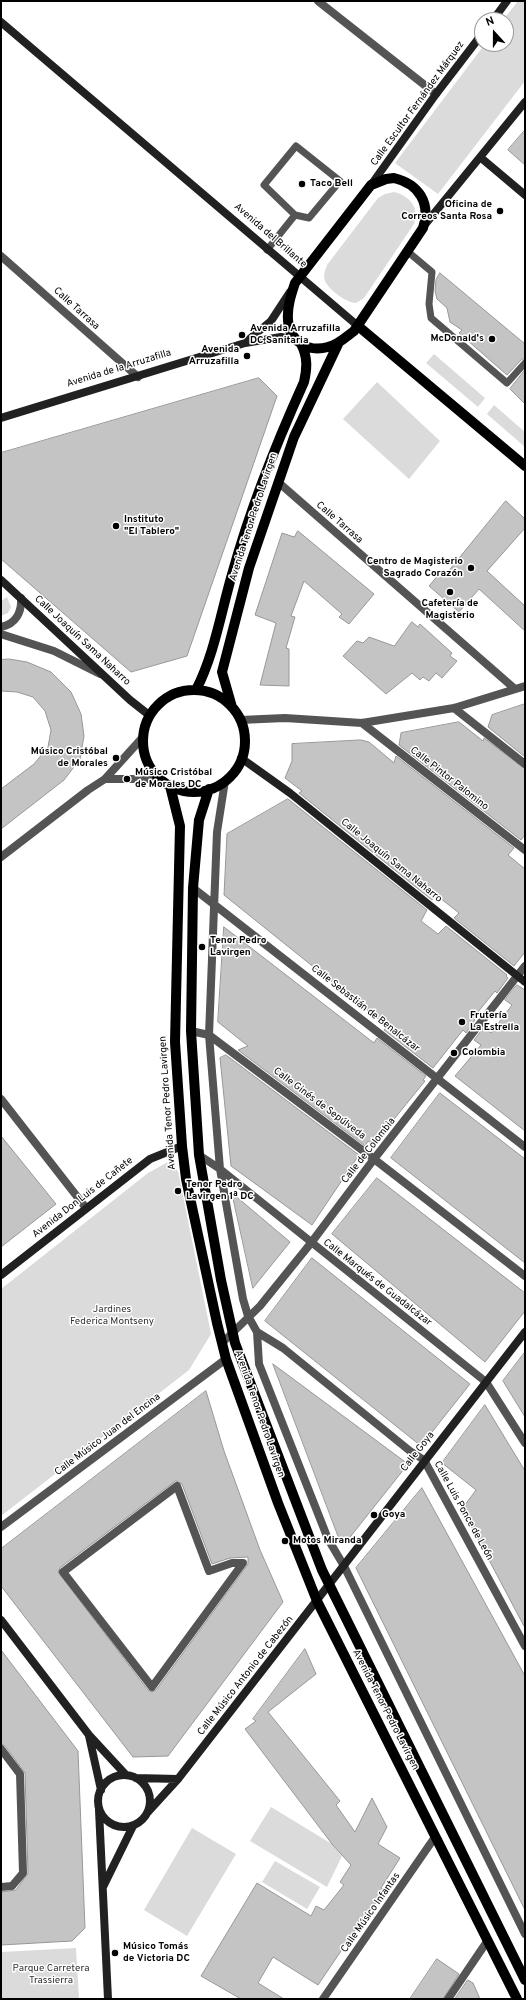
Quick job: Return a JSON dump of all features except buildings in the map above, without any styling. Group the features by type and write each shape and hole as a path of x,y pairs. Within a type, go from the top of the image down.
{"main road":[{"path":"499,12 507,1"},
{"name":"Avenida del Brillante","path":"1,22 267,250 297,280 358,326 525,466"},
{"name":"Calle Escultor Fernández Márquez","path":"371,185 436,94 474,44"},
{"path":"423,228 525,102"},
{"path":"480,157 525,195"},
{"name":"Avenida de la Arruzafilla","path":"1,418 245,343 281,337 318,349 328,347 339,342 358,326 423,228 426,219 425,204 418,190 407,182 394,178 386,179 371,185 297,280 271,321 245,343"},
{"name":"Avenida de la Arruzafilla","path":"297,280 290,298 288,318 291,334 299,342"},
{"name":"Avenida Tenor Pedro Lavirgen","path":"196,690 206,669 233,570 259,488 304,382 307,361 299,342"},
{"name":"Avenida Tenor Pedro Lavirgen","path":"232,707 222,678 223,662 248,568 294,437 339,342"},
{"name":"Calle Joaquín Sama Naharro","path":"1,580 104,676 149,715"},
{"path":"196,690 208,692 220,697 232,707 240,720 244,732 244,746 242,758 235,771 225,781 209,789 196,792 183,791 170,786 160,779 152,770 146,760 142,737 149,715 158,704 169,696 182,691 196,690"},
{"name":"Calle Joaquín Sama Naharro","path":"242,758 290,793 525,982"},
{"name":"Avenida Tenor Pedro Lavirgen","path":"170,786 180,826 175,1042 182,1146 186,1179 226,1359 278,1503 317,1601 517,1999"},
{"name":"Avenida Tenor Pedro Lavirgen","path":"209,789 199,820 193,888 191,1031 199,1155 221,1280 233,1332 240,1357 319,1564 525,1980"},
{"name":"Avenida Don Luis de Cañete","path":"1,1275 150,1159 182,1146"},
{"name":"Calle Goya","path":"329,1585 424,1460 525,1332"},
{"name":"Calle Músico Antonio de Cabezón","path":"147,1813 178,1779 329,1585"},
{"path":"1,1620 89,1735 126,1775"},
{"path":"89,1735 101,1790"},
{"path":"108,1999 98,1800 101,1790 107,1782 116,1777 126,1775 136,1778 178,1779"},
{"path":"99,1810 104,1819 112,1825 122,1827 133,1826 141,1821 147,1813 150,1803 149,1793 144,1784 136,1778"},
{"path":"102,1887 133,1826"}],"street":[{"path":"318,1 436,94"},
{"name":"Calle Tarrasa","path":"1,256 138,377"},
{"name":"Calle Tarrasa","path":"278,482 515,688"},
{"path":"1,627 13,622 19,614 22,607 21,598"},
{"path":"1,634 54,651 104,676"},
{"path":"240,720 285,718 362,723 454,708 525,686"},
{"path":"454,708 525,764"},
{"name":"Calle Pintor Palomino","path":"362,723 525,850"},
{"path":"1,857 88,790 105,779 142,737"},
{"path":"105,779 160,779"},
{"path":"225,781 217,832 209,1035 220,1169 243,1299 248,1316"},
{"name":"Calle Sebastián de Benalcázar","path":"193,888 525,1147"},
{"name":"Calle de Colombia","path":"222,1343 248,1316 260,1306 311,1243 374,1159 525,966"},
{"name":"Calle Ginés de Sepúlveda","path":"191,1031 209,1035 374,1159 525,1276"},
{"path":"1,1100 86,1208"},
{"name":"Calle Marqués de Guadalcázar","path":"199,1155 220,1169 486,1382 525,1443"},
{"name":"Calle Luis Ponce de León","path":"248,1316 257,1332 283,1348 410,1452 424,1460 525,1646"},
{"path":"257,1332 259,1364 328,1539 344,1566 525,1934"},
{"name":"Calle Músico Juan del Encina","path":"1,1527 226,1359"},
{"path":"178,1486 209,1571 232,1563 243,1563 152,1687 63,1572 178,1486"},
{"path":"1,1749 20,1774 23,1873 12,1886 1,1887"},
{"name":"Calle Músico Infantas","path":"323,1999 435,1837"},
{"path":"448,1999 488,1940"}],"lane":[{"path":"296,146 340,181 309,218 296,215 264,185 296,146"},
{"path":"267,250 296,215"},
{"path":"407,251 432,272 429,304 431,318 507,383 525,362"}],"green space":[{"path":"518,1 525,1 525,81 438,194 395,163 479,52 514,52 514,12 509,12"},
{"path":"394,192 405,196 415,208 416,218 414,224 364,298 356,303 348,301 334,292 327,285 324,275 327,265 378,198 385,194"},
{"path":"434,354 485,398 478,407 426,363"},
{"path":"377,382 440,441 409,479 343,419"},
{"path":"494,405 525,432 525,447 487,414"},
{"path":"7,597 11,607 8,613 1,616 1,601"},
{"name":"Jardines Federica Montseny","path":"168,1162 178,1171 211,1334 189,1370 1,1516 1,1289 148,1173"},
{"path":"271,1807 332,1844 342,1856 327,1887 250,1841"},
{"path":"192,1828 236,1854 187,1936 144,1910"},
{"path":"275,1861 320,1887 307,1909 262,1882"},
{"name":"Parque Carretera Trassierra","path":"76,1948 79,1999 1,1999 1,1952"}],"place":[{"name":"Taco Bell","path":"302,184"},
{"name":"Oficina de Correos Santa Rosa","path":"500,211"},
{"name":"Avenida Arruzafilla DC Sanitaria","path":"242,335"},
{"name":"McDonald's","path":"492,339"},
{"name":"Avenida Arruzafilla","path":"247,356"},
{"name":"Instituto \"El Tablero\"","path":"116,526"},
{"name":"Centro de Magisterio Sagrado Corazón","path":"471,568"},
{"name":"Cafetería de Magisterio","path":"450,592"},
{"name":"Músico Cristóbal de Morales","path":"116,758"},
{"name":"Músico Cristóbal de Morales DC","path":"127,779"},
{"name":"Tenor Pedro Lavirgen","path":"202,947"},
{"name":"Frutería La Estrella","path":"462,1022"},
{"name":"Colombia","path":"454,1053"},
{"name":"Tenor Pedro Lavirgen 1ª DC","path":"178,1191"},
{"name":"Goya","path":"374,1515"},
{"name":"Motos Miranda","path":"285,1541"},
{"name":"Músico Tomás de Victoria DC","path":"115,1953"}]}
